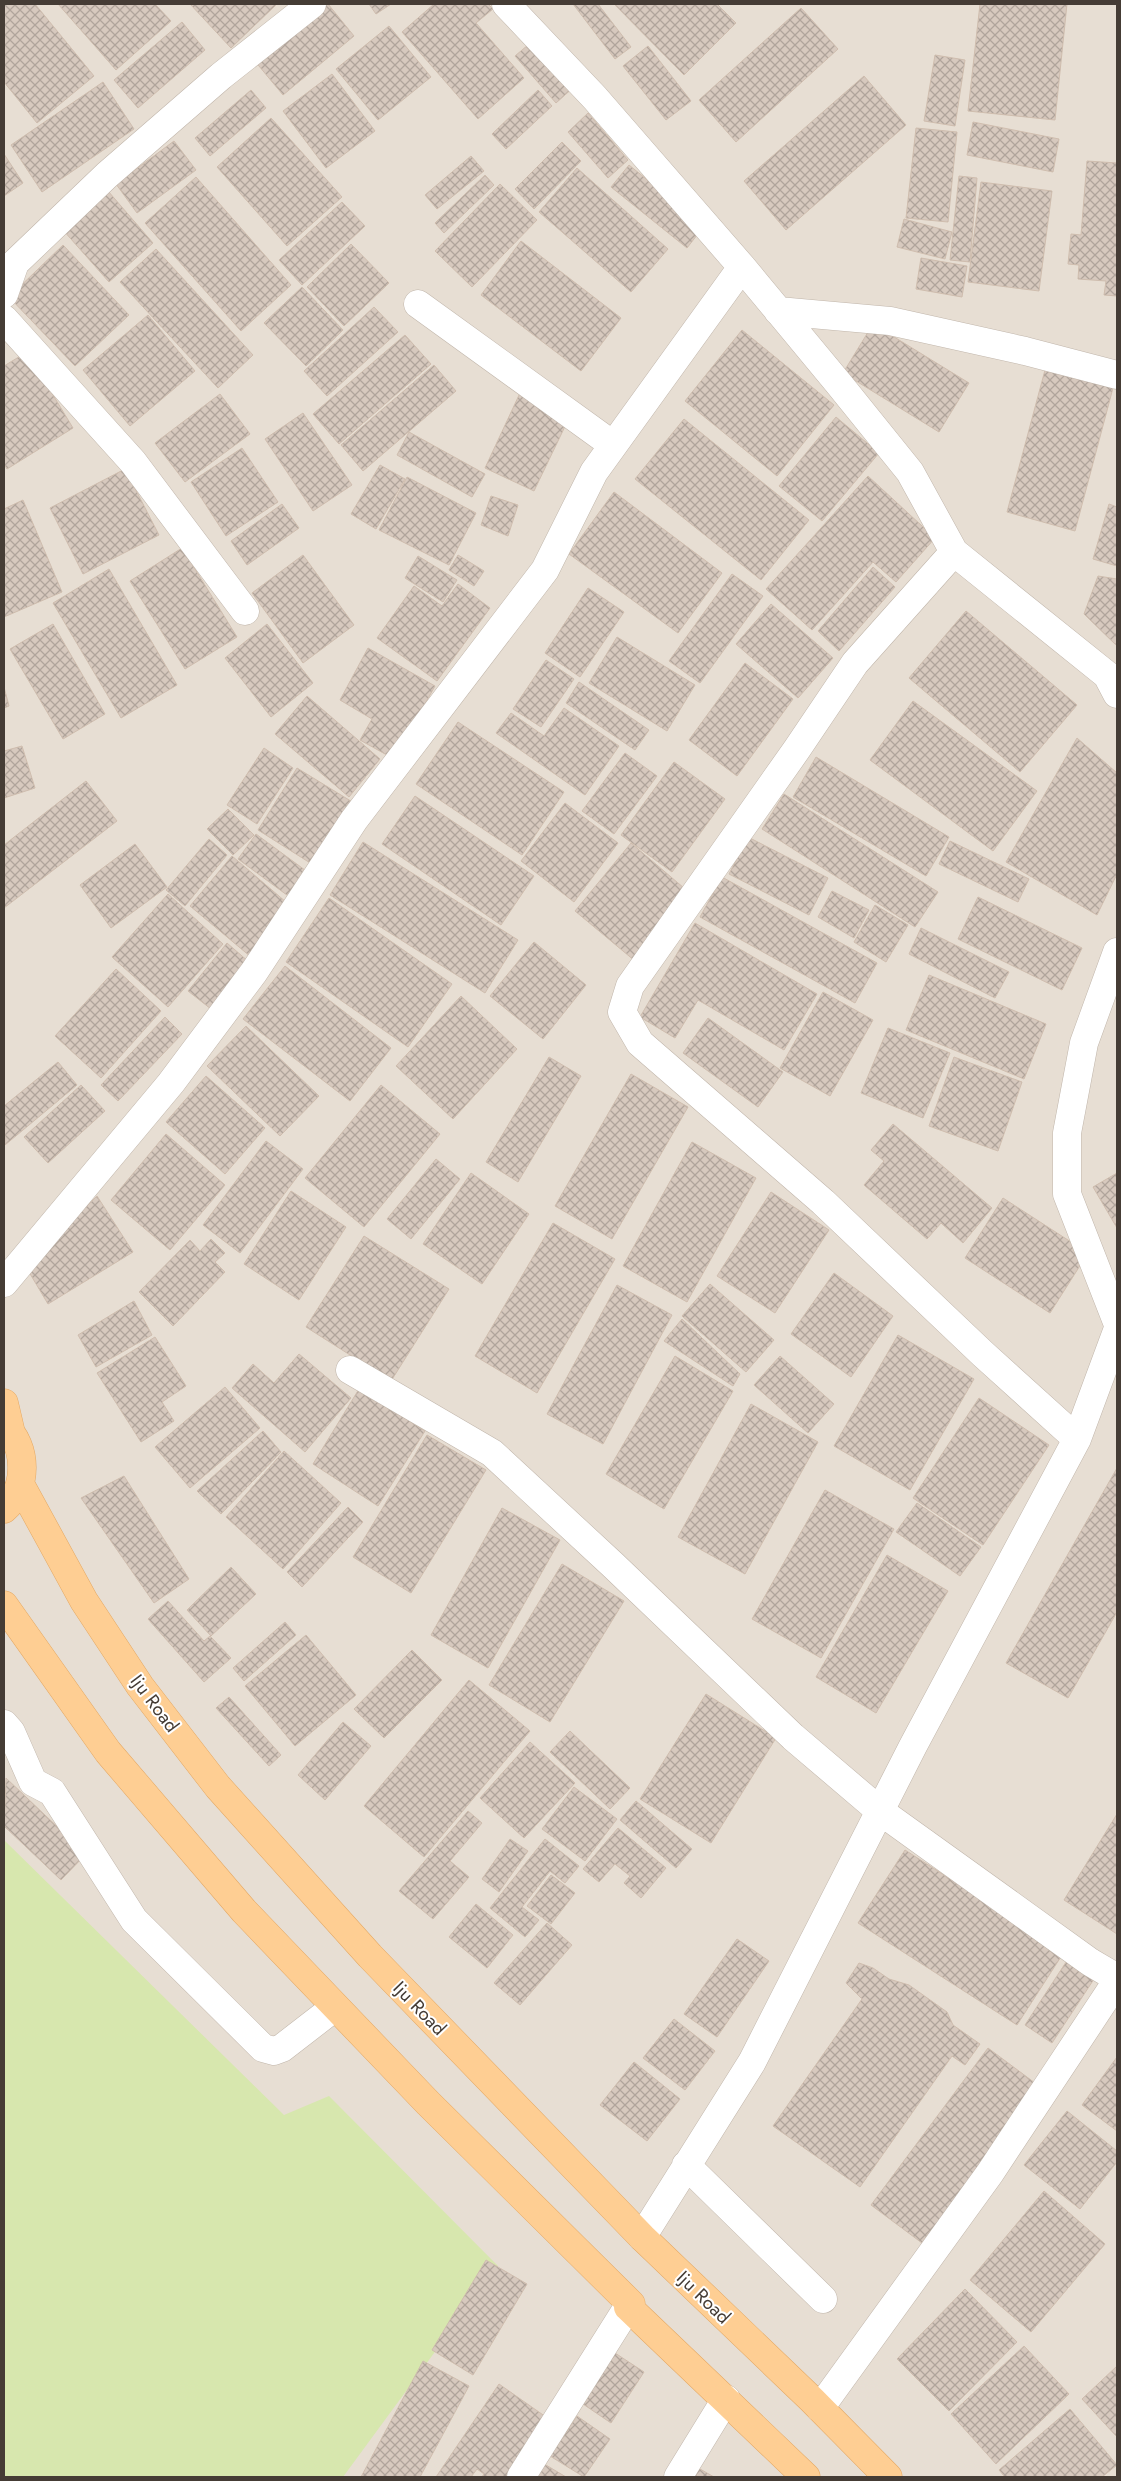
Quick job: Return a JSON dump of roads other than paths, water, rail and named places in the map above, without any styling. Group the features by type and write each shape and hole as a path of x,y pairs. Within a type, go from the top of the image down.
{"main road":[{"path":"4,1403 8,1429 20,1449 23,1466 20,1484 10,1504 4,1510"},
{"name":"Iju Road","path":"20,1484 84,1601 140,1686 218,1787 370,1956 642,2237 820,2408 888,2477"},
{"path":"4,1605 108,1752 244,1911 434,2110 631,2304 628,2306 806,2477"}],"street":[{"path":"4,294 15,263 107,175 221,76 312,4"},
{"path":"506,4 595,98 742,267 910,472 954,552 1107,675 1117,694"},
{"path":"4,1283 172,1083 254,972 354,820 545,570 594,472 742,267"},
{"path":"418,304 613,445"},
{"path":"778,311 890,321 1025,351 1117,375"},
{"path":"4,319 132,462 245,611"},
{"path":"954,552 855,663 797,749 630,986 622,1012 640,1043 823,1202 983,1354 1077,1439"},
{"path":"1117,952 1084,1043 1067,1133 1067,1194 1117,1322"},
{"path":"642,2237 752,2062 880,1811 1077,1439 1117,1331"},
{"path":"350,1370 492,1453 613,1565 793,1737 880,1811 1090,1962 1117,1979 990,2172 820,2408"},
{"path":"4,1724 11,1732 33,1782 52,1792 134,1920 263,2048 274,2051 282,2048 335,2007"},
{"path":"686,2165 823,2299"},
{"path":"521,2477 628,2306"},
{"path":"678,2477 726,2399"}]}
